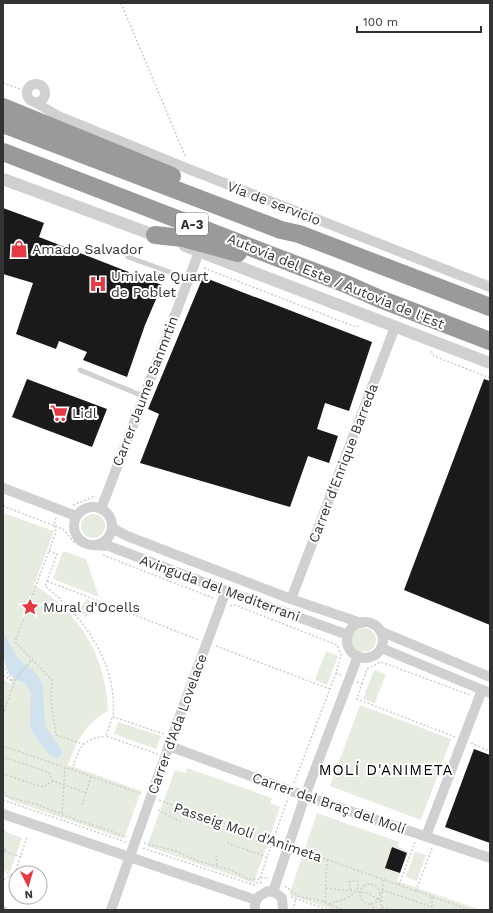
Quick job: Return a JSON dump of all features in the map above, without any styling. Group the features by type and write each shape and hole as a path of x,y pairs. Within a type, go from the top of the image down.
{"highway":[{"path":"3,108 285,222 299,234"},
{"name":"Autovía del Este / Autovia de l'Est","path":"3,124 490,307"},
{"name":"Autovía del Este / Autovia de l'Est","path":"3,152 490,341"},
{"path":"155,235 183,238 236,252 344,293 380,299"}],"street":[{"path":"36,83 42,85 46,91 40,100 30,100 27,96 26,91 30,85 36,83"},
{"name":"Vía de servicio","path":"40,100 58,116 191,170 490,287"},
{"path":"3,179 155,235 490,364"},
{"name":"Carrer Jaume Sanmrtin","path":"101,509 199,252"},
{"name":"Carrer d'Enrique Barreda","path":"291,599 395,327"},
{"path":"3,488 76,516"},
{"path":"90,507 101,509 108,515 112,525 108,536 92,549 78,537 74,527 76,516 84,509 90,507"},
{"name":"Avinguda del Mediterrani","path":"112,525 114,529 126,536 291,599 361,623"},
{"name":"Avinguda del Mediterrani","path":"92,549 109,546 226,592 348,635"},
{"name":"Carrer d'Ada Lovelace","path":"110,910 170,741 226,592"},
{"path":"380,631 383,641 381,648 369,658 358,656 349,648 348,635 353,627 361,623 372,624 380,631 490,677"},
{"path":"381,648 483,694 462,740 426,836"},
{"path":"3,814 130,857 256,905 264,892 274,886 305,796 358,656"},
{"name":"Carrer del Braç del Molí","path":"170,741 291,791 490,858"},
{"path":"274,886 282,898 284,910"}],"lane":[{"path":"128,257 189,280"},
{"path":"80,370 143,396"}],"path":[{"path":"121,3 191,170"},
{"path":"3,83 26,91"},
{"path":"194,264 356,327 361,324"},
{"path":"425,349 432,352 434,356 490,378"},
{"path":"84,744 56,735 50,700 52,680 33,658 15,642 56,532 54,525 62,503 75,505 96,497 98,491 106,494"},
{"path":"3,506 66,530 74,542 212,597 221,605 228,607 235,605 337,645 341,655 341,660 291,791 259,882"},
{"path":"49,551 57,554 45,586 69,607 84,624 100,651 111,685 114,706 113,717 106,736"},
{"path":"47,581 330,689"},
{"path":"3,716 14,681 33,658"},
{"path":"483,694 381,662 368,669 356,699 490,750"},
{"path":"3,665 14,681"},
{"path":"336,673 362,682"},
{"path":"3,675 14,681"},
{"path":"113,717 170,741"},
{"path":"72,770 80,748 95,737 106,736 165,756"},
{"name":"Passeig Molí d'Animeta","path":"3,746 470,910"},
{"path":"3,757 48,772 53,782"},
{"path":"62,813 65,768"},
{"path":"3,774 43,787 53,782 86,793"},
{"path":"83,804 91,776"},
{"path":"3,792 6,797 36,804 79,821 100,826 135,842 181,853 231,870 249,879 263,877 274,886"},
{"path":"3,800 135,842 254,885 259,882 274,886 283,890 288,896 329,910"},
{"path":"158,810 181,822"},
{"path":"216,829 219,821"},
{"path":"3,836 5,829"},
{"path":"399,885 426,836"},
{"path":"416,891 426,836"},
{"path":"18,865 27,837"},
{"path":"227,843 268,857"},
{"path":"3,845 4,852 21,856"},
{"path":"216,855 217,866"},
{"path":"326,902 327,859"},
{"path":"381,910 383,879"},
{"path":"329,904 346,898 356,891 359,884 355,880 349,882 351,890"},
{"path":"274,886 282,884 297,896 326,902 343,910"},
{"path":"367,884 373,884 378,888 380,894 378,900 371,903 363,900 360,893 362,888 367,884"},
{"path":"378,888 383,886"},
{"path":"326,888 356,891 372,895 382,902"},
{"path":"382,890 432,909 432,897"},
{"path":"293,910 297,896"},
{"path":"371,903 374,910"},
{"path":"382,906 392,910"}],"shaded area":[{"path":"3,513 54,531 34,585 65,608 88,638 102,672 108,711 88,727 78,741 68,765 141,791 124,839 13,801 3,795 3,679 11,684 13,678 25,663 18,658 3,632"},
{"path":"93,514 98,515 104,521 104,531 98,537 93,538 88,537 82,531 81,526 82,521 88,515"},
{"path":"63,551 86,559 99,597 53,579"},
{"path":"87,599 92,602 86,618 79,609"},
{"path":"364,628 373,631 376,640 373,649 364,652 355,649 352,640 355,631"},
{"path":"326,651 338,656 327,685 315,680"},
{"path":"374,670 386,674 375,703 363,699"},
{"path":"360,705 451,739 421,820 330,786"},
{"path":"118,722 161,736 156,749 114,734"},
{"path":"187,768 272,798 270,803 280,807 254,883 147,846 175,770 185,773"},
{"path":"317,813 399,842 398,847 408,851 407,853 392,847 385,868 400,873 397,881 481,910 334,910 289,895"},
{"path":"3,831 22,838 12,865 8,865 8,871 3,870"},
{"path":"415,852 426,855 417,881 406,877"}],"water":[{"path":"3,632 18,658 33,670 41,681 43,688 45,726 63,752 58,758 50,756 30,727 31,694 24,682 16,680 7,670 3,647"}],"building":[{"path":"3,208 44,223 39,237 162,285 145,325 127,377 83,360 87,352 59,341 56,349 16,334 33,283 3,274"},
{"path":"203,277 372,342 349,411 325,403 317,429 338,436 329,463 308,456 290,507 140,463 159,414 148,409"},
{"name":"Lidl","path":"27,379 107,409 92,447 12,417"},
{"path":"484,379 490,381 490,625 404,590"},
{"path":"474,749 490,755 490,843 445,827"},
{"path":"392,847 407,853 400,873 385,868"}],"place":[{"name":"Amado Salvador","path":"19,249"},
{"name":"Umivale Quart de Poblet","path":"98,284"},
{"name":"Lidl","path":"59,413"},
{"name":"Mural d'Ocells","path":"30,607"}],"district":[{"name":"MOLÍ D'ANIMETA","path":"386,770"}]}
